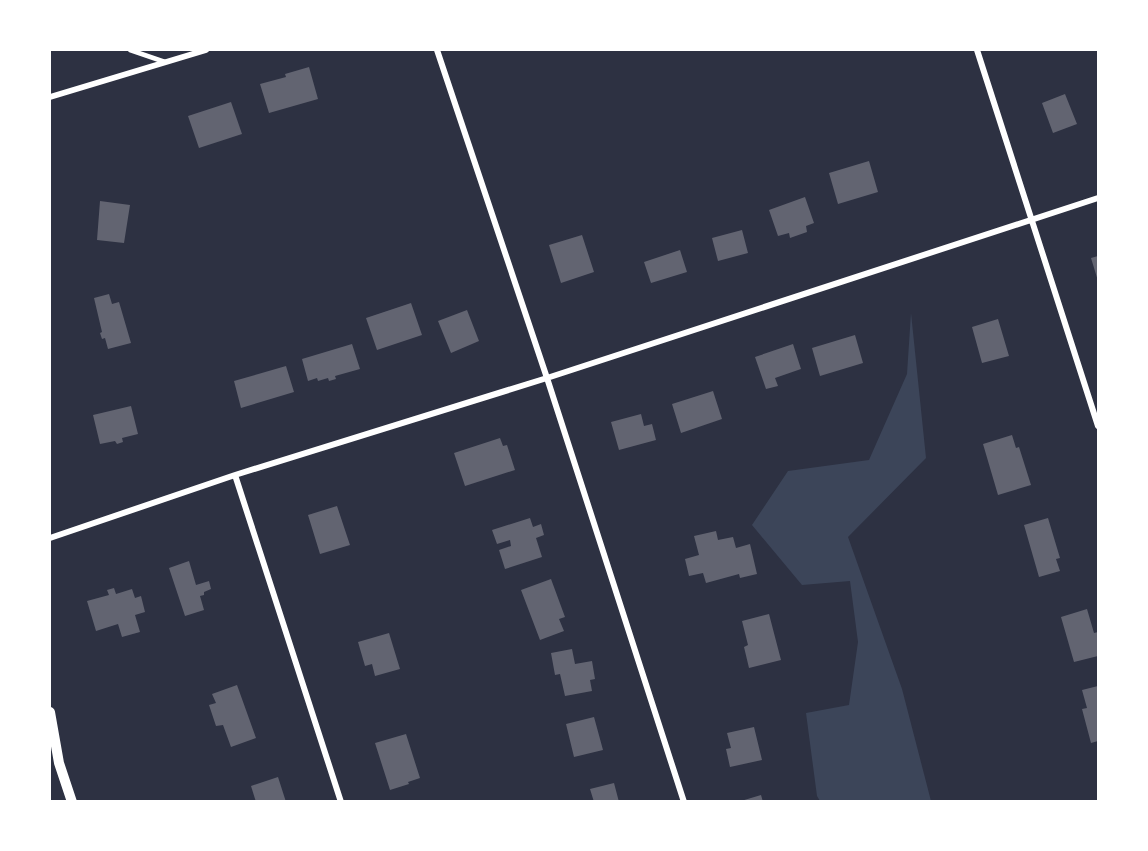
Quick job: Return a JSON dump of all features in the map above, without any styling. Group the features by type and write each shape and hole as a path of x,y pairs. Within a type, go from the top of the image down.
{"street":[{"path":"50,97 206,50"},
{"path":"436,50 547,378 684,801"},
{"path":"977,50 1098,426"},
{"path":"50,538 235,475 547,378 1098,198"},
{"path":"235,475 341,801"},
{"path":"50,712 59,763 72,801"}],"lane":[{"path":"130,50 165,62"}],"shaded area":[{"path":"911,313 926,458 848,537 902,689 931,801 820,801 817,796 806,713 849,705 858,642 850,581 802,585 752,525 788,471 869,460 907,374"}],"building":[{"path":"309,67 318,99 269,113 260,84 286,77 285,74"},
{"path":"1065,94 1077,124 1053,133 1042,103"},
{"path":"231,102 242,134 199,148 188,116"},
{"path":"869,161 878,192 838,204 829,173"},
{"path":"805,197 814,223 806,226 807,232 790,238 789,233 778,236 769,210"},
{"path":"100,201 130,205 124,243 97,240"},
{"path":"742,230 748,253 718,261 712,238"},
{"path":"582,235 594,272 561,283 549,245"},
{"path":"680,250 687,272 651,283 644,262"},
{"path":"1098,256 1098,281 1091,258"},
{"path":"109,294 112,304 119,302 131,343 108,349 105,338 102,339 100,333 102,332 94,298"},
{"path":"411,303 422,335 377,350 366,318"},
{"path":"467,310 479,341 451,353 438,321"},
{"path":"998,319 1009,356 982,363 972,327"},
{"path":"855,335 863,363 820,376 812,348"},
{"path":"352,344 360,369 335,376 336,379 329,381 328,378 318,381 317,378 308,381 302,359"},
{"path":"793,344 801,369 775,378 778,386 766,389 755,357"},
{"path":"286,366 294,392 241,408 234,381"},
{"path":"713,391 722,419 681,433 672,404"},
{"path":"131,406 138,434 122,438 123,442 117,444 115,441 100,444 93,415"},
{"path":"641,414 644,426 652,424 656,440 619,450 611,422"},
{"path":"1012,435 1016,448 1019,447 1031,485 998,495 983,444"},
{"path":"500,438 503,446 507,445 515,470 465,486 454,453"},
{"path":"337,506 350,545 320,554 308,515"},
{"path":"530,518 533,527 541,524 544,535 536,538 542,557 505,569 499,550 511,546 510,540 497,544 492,530"},
{"path":"1048,518 1060,558 1056,559 1060,571 1039,577 1024,525"},
{"path":"716,531 718,540 733,537 736,548 750,544 757,574 740,578 739,574 706,583 703,573 689,576 685,559 699,555 694,536"},
{"path":"189,561 196,585 209,581 211,589 200,596 204,610 185,616 169,568"},
{"path":"551,579 565,617 559,619 564,631 540,640 521,590"},
{"path":"114,588 116,594 132,589 135,598 141,596 145,612 135,615 140,632 122,637 118,624 96,631 87,601 109,595 107,590"},
{"path":"1087,609 1094,633 1098,632 1098,656 1074,662 1061,617"},
{"path":"769,614 781,660 749,668 744,647 748,645 742,621"},
{"path":"389,633 400,669 375,676 372,664 365,666 358,642"},
{"path":"572,649 575,664 592,661 595,679 590,680 592,691 565,696 560,674 555,675 551,653"},
{"path":"237,685 256,738 231,747 223,725 216,726 209,705 216,703 212,694"},
{"path":"1098,686 1098,741 1091,743 1082,709 1087,708 1082,690"},
{"path":"594,717 603,750 574,757 566,724"},
{"path":"754,727 762,760 730,767 726,749 731,748 727,733"},
{"path":"406,734 420,778 390,790 375,743"},
{"path":"278,777 286,802 256,802 251,786"},
{"path":"614,783 619,802 594,802 590,789"},
{"path":"761,795 763,802 741,802 741,801"}]}
